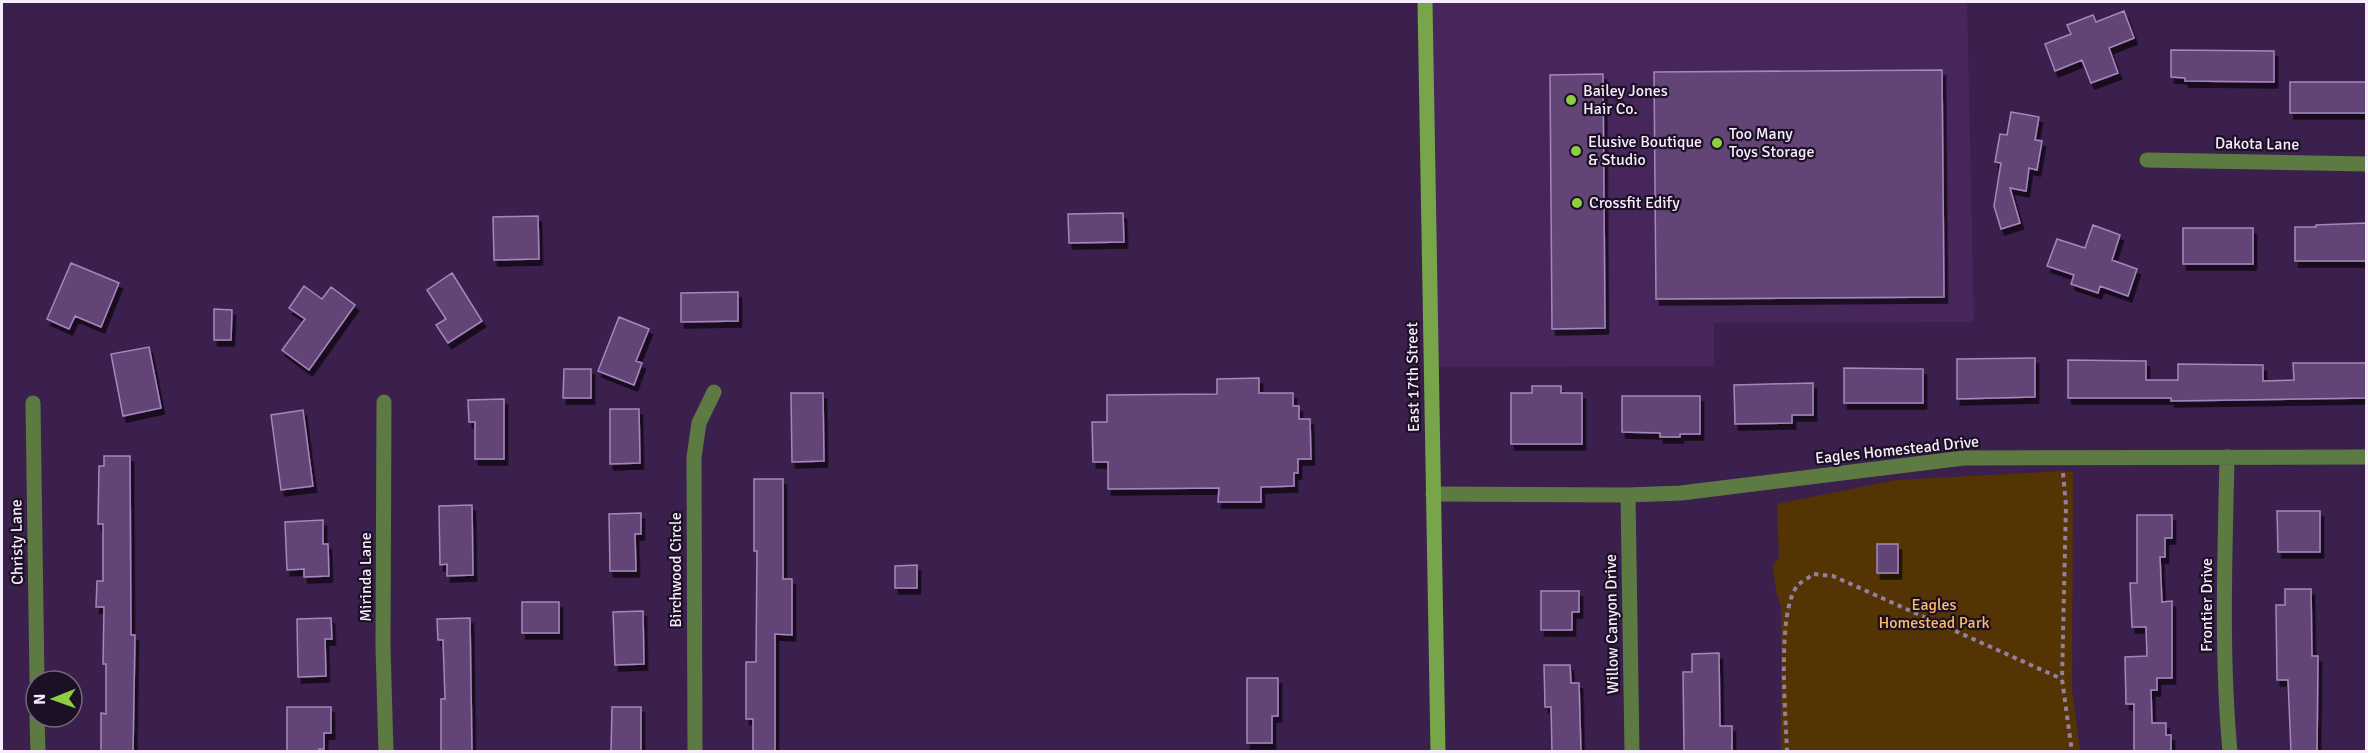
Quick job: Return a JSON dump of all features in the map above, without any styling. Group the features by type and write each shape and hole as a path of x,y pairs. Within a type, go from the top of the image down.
{"main road":[{"name":"East 17th Street","path":"1425,2 1438,752"}],"street":[{"name":"Dakota Lane","path":"2147,160 2367,164"},
{"name":"Birchwood Circle","path":"695,752 694,457 699,423 714,392"},
{"name":"Mirinda Lane","path":"384,402 386,752"},
{"name":"Christy Lane","path":"33,403 37,669"},
{"name":"Frontier Drive","path":"2227,457 2224,585 2226,708 2230,752"},
{"name":"Eagles Homestead Drive","path":"1433,494 1681,493 1964,458 2367,457"},
{"name":"Willow Canyon Drive","path":"1628,495 1632,752"},
{"path":"38,729 38,752"}],"path":[{"path":"2062,458 2066,506 2062,679 2072,752"},
{"path":"1787,752 1785,639 1788,606 1798,586 1813,574 1833,576 2062,679"}],"shaded area":[{"path":"1427,2 1967,2 1974,322 1714,323 1714,366 1431,367"}],"green space":[{"name":"Eagles Homestead Park","path":"2073,472 2072,690 2080,751 1781,751 1781,606 1776,591 1773,565 1779,557 1777,504 1896,480"}],"building":[{"path":"2124,11 2134,38 2109,48 2118,73 2091,83 2082,60 2055,71 2045,44 2071,34 2067,25 2093,15 2096,22"},
{"path":"2171,50 2274,51 2274,82 2185,81 2185,78 2171,77"},
{"path":"1942,70 1944,297 1656,299 1654,72"},
{"path":"1603,74 1605,328 1552,329 1550,75"},
{"path":"2290,82 2367,82 2367,113 2290,113"},
{"path":"2011,112 2039,117 2035,140 2042,141 2037,170 2029,168 2026,191 2010,188 2020,223 2001,229 1994,206 2001,163 1995,162 2000,134 2007,135"},
{"path":"1123,213 1124,242 1069,243 1068,214"},
{"path":"538,216 539,259 494,260 493,217"},
{"path":"2366,223 2367,261 2295,261 2295,227"},
{"path":"2093,225 2120,235 2112,260 2137,269 2128,296 2100,286 2098,293 2071,284 2074,275 2047,266 2057,239 2085,248"},
{"path":"2183,228 2253,228 2253,264 2183,264"},
{"path":"71,263 119,283 101,327 75,316 69,329 47,319"},
{"path":"452,273 482,321 448,343 436,325 446,319 427,290"},
{"path":"304,286 322,299 331,287 355,305 309,370 282,350 305,319 289,308"},
{"path":"738,292 738,321 681,322 681,293"},
{"path":"214,309 232,310 231,340 214,340"},
{"path":"619,317 649,329 636,361 642,363 634,385 598,371"},
{"path":"149,347 161,408 123,416 111,354"},
{"path":"2035,358 2035,397 1957,399 1957,359"},
{"path":"2068,360 2146,361 2146,380 2178,380 2178,364 2263,365 2263,381 2294,380 2293,363 2367,363 2367,398 2171,401 2171,398 2068,398"},
{"path":"1844,368 1923,369 1923,403 1844,403"},
{"path":"564,369 591,369 591,398 563,398"},
{"path":"1259,378 1259,393 1293,393 1293,406 1299,406 1299,419 1310,419 1311,459 1298,459 1298,473 1294,473 1294,486 1261,487 1261,502 1218,502 1219,488 1108,489 1108,462 1093,462 1092,422 1107,422 1107,395 1217,394 1217,379"},
{"path":"1813,383 1813,415 1792,415 1792,423 1735,424 1734,385"},
{"path":"1532,386 1561,386 1561,393 1582,393 1582,444 1511,444 1511,393 1532,393"},
{"path":"791,393 823,393 824,461 792,462"},
{"path":"1622,396 1700,396 1700,434 1660,437 1660,433 1622,432"},
{"path":"504,399 504,459 475,459 475,422 469,422 468,400"},
{"path":"610,409 639,409 640,463 610,464"},
{"path":"303,410 313,486 281,490 271,415"},
{"path":"104,456 130,456 131,635 135,635 133,752 101,752 101,713 106,714 106,664 103,664 104,607 96,607 97,581 103,581 103,524 98,524 99,466 104,466"},
{"path":"754,479 783,479 783,579 792,579 792,635 775,634 775,752 753,752 753,719 746,719 746,662 756,662 757,551 754,551"},
{"path":"472,505 473,575 447,576 447,564 440,565 439,506"},
{"path":"2277,511 2320,511 2320,552 2278,552"},
{"path":"641,513 641,534 635,534 636,571 610,571 609,514"},
{"path":"2137,515 2172,515 2172,538 2165,538 2165,557 2160,557 2162,602 2172,601 2172,678 2157,678 2157,690 2151,690 2152,723 2166,723 2166,735 2171,735 2171,752 2134,752 2134,704 2126,704 2125,657 2147,656 2146,627 2132,627 2130,583 2137,583"},
{"path":"323,520 323,544 328,544 329,576 304,577 304,569 287,570 285,522"},
{"path":"1877,544 1898,544 1898,573 1877,573"},
{"path":"917,565 917,588 895,588 895,566"},
{"path":"2285,589 2311,589 2312,656 2318,656 2317,752 2291,752 2288,680 2277,680 2276,605 2285,605"},
{"path":"1541,591 1579,591 1579,612 1572,612 1572,630 1541,630"},
{"path":"522,602 559,602 559,633 522,633"},
{"path":"643,611 644,664 615,665 613,612"},
{"path":"331,618 332,639 325,639 326,676 298,677 297,619"},
{"path":"470,618 472,752 441,752 441,699 445,699 443,640 438,640 437,619"},
{"path":"1719,653 1720,726 1732,726 1732,752 1684,751 1683,672 1692,672 1692,654"},
{"path":"1544,665 1570,665 1571,683 1579,683 1581,752 1552,752 1551,707 1545,707"},
{"path":"1247,678 1278,678 1278,716 1272,716 1272,743 1247,743"},
{"path":"287,707 331,707 331,733 324,733 324,749 319,749 319,752 287,752"},
{"path":"612,707 641,707 641,752 611,752"}],"place":[{"name":"Bailey Jones Hair Co.","path":"1571,100"},
{"name":"Too Many Toys Storage","path":"1717,143"},
{"name":"Elusive Boutique & Studio","path":"1576,151"},
{"name":"Crossfit Edify","path":"1577,203"}]}
